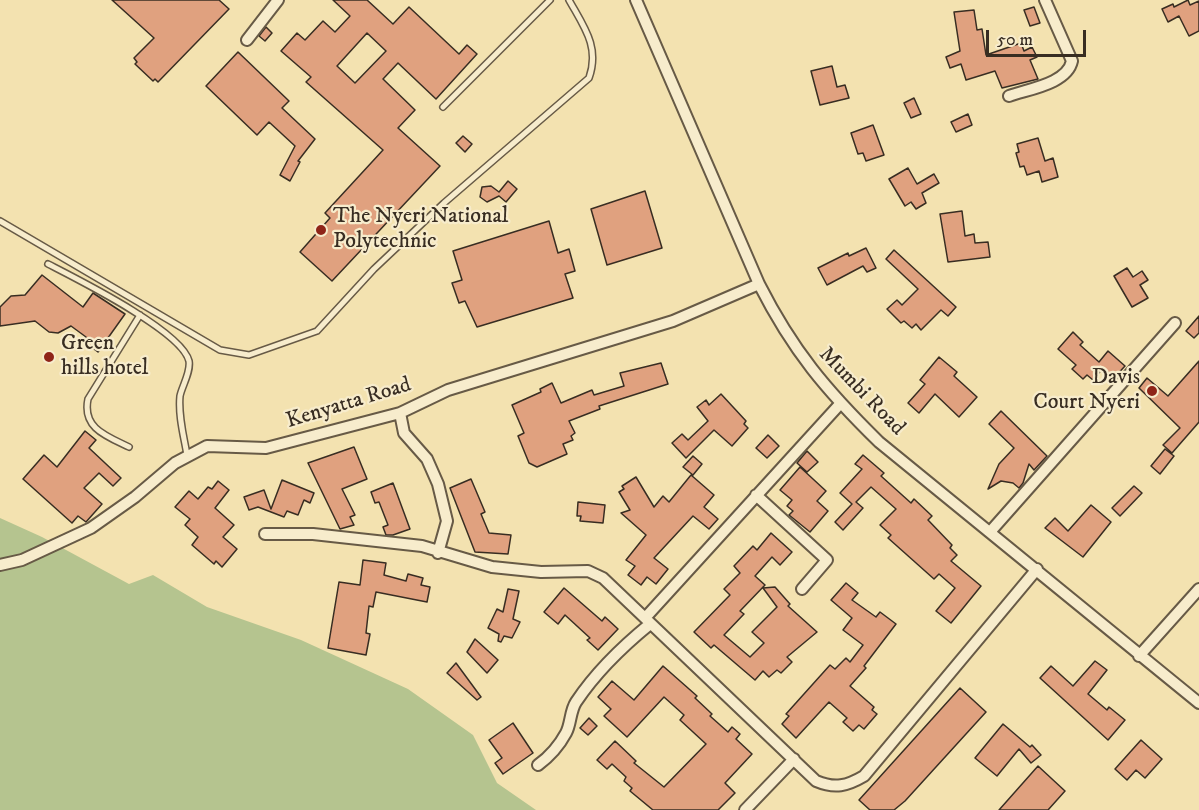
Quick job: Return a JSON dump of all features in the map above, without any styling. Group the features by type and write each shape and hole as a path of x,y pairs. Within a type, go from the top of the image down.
{"street":[{"path":"248,40 278,0"},
{"name":"Mumbi Road","path":"636,0 759,284 778,322 800,357 840,404 879,442 1199,703"},
{"path":"1009,96 1062,77 1070,69 1072,61 1045,0"},
{"name":"Kenyatta Road","path":"0,565 22,560 91,528 135,497 175,463 207,446 266,448 400,413 448,390 673,321 759,284"},
{"path":"990,532 1175,323"},
{"path":"538,765 548,757 566,733 574,705 597,675 648,621 756,495 840,404"},
{"path":"400,413 404,432 427,459 438,484 447,521 438,553"},
{"path":"756,495 826,560 802,589"},
{"path":"266,534 313,534 422,546 438,553 492,567 541,572 588,571 603,578 816,781 829,786 850,784 864,776 1037,569"},
{"path":"1139,656 1199,589"},
{"path":"745,810 794,759"}],"lane":[{"path":"443,107 549,0"},
{"path":"0,221 220,350 249,355 317,331 374,269 444,203 590,78 595,61 590,38 569,0"},
{"path":"48,264 140,315 183,348 189,363 180,397 181,422 187,457"},
{"path":"129,447 91,425 85,412 88,399 140,315"}],"green space":[{"path":"0,518 42,537 129,584 153,575 207,607 301,640 408,689 473,735 497,783 536,810 0,810"}],"building":[{"path":"112,0 219,0 229,9 158,82 155,79 153,81 135,64 137,62 134,58 154,38"},
{"path":"333,0 367,0 393,24 409,7 459,54 467,45 477,54 436,99 398,63 383,79 415,110 398,128 440,166 332,281 300,252 330,218 325,213 383,150 306,82 311,77 281,51 297,33 305,40 323,21 335,32 350,16","holes":["367,33 386,51 355,83 337,66"]},
{"path":"1188,0 1190,5 1199,1 1199,31 1189,36 1179,16 1168,22 1162,9 1173,4 1174,7"},
{"path":"1034,7 1040,23 1030,26 1024,10"},
{"path":"974,10 977,30 982,29 986,55 1021,43 1024,51 1032,47 1037,57 1030,60 1038,79 1002,88 995,71 966,80 961,64 950,68 946,57 960,51 954,12"},
{"path":"266,27 272,33 265,41 259,36"},
{"path":"238,52 289,101 282,108 315,139 298,161 300,162 290,181 280,175 295,146 269,122 257,135 206,86"},
{"path":"832,66 837,87 845,85 849,98 820,105 811,71"},
{"path":"914,98 921,114 911,118 904,103"},
{"path":"968,114 972,125 956,132 951,122"},
{"path":"873,125 884,155 866,161 863,153 858,154 851,133"},
{"path":"463,136 472,144 465,152 456,143"},
{"path":"1038,138 1045,161 1053,158 1058,177 1042,182 1039,171 1027,175 1024,166 1020,167 1016,153 1019,152 1017,144"},
{"path":"908,168 917,184 934,174 939,183 922,193 926,203 916,209 911,202 905,206 889,179"},
{"path":"508,181 517,189 506,202 499,196 487,202 480,197 482,187 491,186 499,192"},
{"path":"645,191 662,248 607,265 591,209"},
{"path":"962,211 965,236 974,234 975,243 988,242 990,257 948,262 940,214"},
{"path":"549,221 558,253 569,249 575,271 565,274 573,298 477,327 465,301 459,303 452,283 462,280 453,251"},
{"path":"866,248 876,268 867,272 863,266 827,285 818,268 848,253 849,256"},
{"path":"894,250 956,307 948,316 941,310 921,330 916,324 912,328 904,321 901,323 887,309 897,300 902,305 918,289 886,259"},
{"path":"1127,268 1133,277 1142,271 1148,280 1140,285 1148,298 1132,307 1114,276"},
{"path":"42,275 83,307 93,293 125,314 98,352 83,341 86,337 71,326 58,333 49,332 35,321 0,326 0,307 11,296 25,295"},
{"path":"1199,316 1199,333 1194,338 1186,331"},
{"path":"1073,332 1083,342 1080,345 1099,362 1108,351 1125,366 1114,378 1103,368 1093,380 1087,375 1083,379 1072,369 1076,365 1058,349"},
{"path":"939,357 957,372 954,376 977,397 959,417 935,394 919,413 908,403 925,384 920,380"},
{"path":"1199,361 1199,422 1172,453 1163,445 1180,428 1139,388 1147,378 1168,396"},
{"path":"661,363 668,384 599,406 600,409 569,421 575,433 571,436 573,440 563,444 567,454 537,467 529,463 518,436 524,433 512,405 541,392 540,389 552,383 561,403 592,390 594,395 624,386 620,373"},
{"path":"721,394 746,421 744,424 748,428 732,446 714,430 686,458 672,443 682,434 688,440 708,421 697,407 706,400 709,405"},
{"path":"1001,411 1047,456 1034,470 1029,464 1019,488 1013,483 1001,481 988,489 999,464 1014,448 989,424"},
{"path":"85,431 96,440 89,448 121,478 113,486 99,473 84,488 102,504 86,522 78,516 72,523 23,479 44,455 57,467"},
{"path":"768,435 779,446 767,458 756,448"},
{"path":"354,447 367,479 342,489 355,515 350,517 354,525 340,529 308,463"},
{"path":"1165,449 1174,456 1160,474 1151,466"},
{"path":"807,451 818,462 807,472 797,463"},
{"path":"863,455 884,473 881,476 911,503 914,499 932,516 928,520 952,545 950,548 957,555 951,561 981,586 951,623 936,611 955,588 939,574 934,579 888,538 891,535 880,525 896,509 871,487 856,502 863,508 843,530 835,522 852,504 840,493 862,469 855,464"},
{"path":"693,456 702,464 693,475 683,467"},
{"path":"800,467 826,491 817,501 828,511 810,532 789,515 793,511 787,506 792,500 780,490"},
{"path":"691,475 714,495 704,507 718,519 709,529 693,516 654,558 668,569 656,584 647,577 641,585 628,575 635,566 626,560 646,535 621,513 630,510 619,492 624,489 622,486 636,477 654,507 663,496 669,502"},
{"path":"471,479 485,512 481,514 489,533 511,535 508,554 475,552 450,488"},
{"path":"282,480 314,493 310,503 304,500 298,515 287,511 284,517 258,507 249,510 244,497 264,490 271,509"},
{"path":"218,481 229,490 215,508 234,525 223,537 237,549 222,567 216,561 214,564 192,545 198,537 185,525 190,519 175,507 189,491 198,499 208,487 212,489"},
{"path":"393,483 410,529 386,535 383,527 388,525 379,502 375,503 371,492"},
{"path":"1134,486 1142,493 1120,516 1112,508"},
{"path":"578,502 605,505 603,523 580,521 581,516 577,516"},
{"path":"1091,505 1111,522 1083,557 1045,528 1055,518 1068,531"},
{"path":"771,533 792,552 780,565 772,557 755,576 765,585 740,611 744,614 724,635 750,657 764,643 752,632 777,607 763,588 775,587 790,604 788,606 817,632 787,657 792,662 781,673 777,670 769,677 763,671 755,680 714,645 711,648 694,632 730,595 724,589 740,573 734,566 753,546 757,550"},
{"path":"363,560 386,563 384,575 406,581 408,574 423,578 421,585 430,587 427,602 376,592 373,607 369,606 366,633 370,634 366,655 328,648 339,582 360,585"},
{"path":"846,583 858,593 852,600 876,617 880,612 896,624 864,666 866,668 850,686 874,707 872,710 877,714 864,729 859,725 853,731 843,722 847,718 829,702 796,738 782,724 789,716 786,714 830,665 835,669 846,658 850,662 863,645 843,630 852,618 831,600"},
{"path":"564,588 602,621 605,617 618,629 598,650 587,640 590,638 565,615 558,624 544,612"},
{"path":"508,589 519,591 513,619 520,622 512,638 504,636 501,642 498,641 499,634 488,628 497,609 503,612"},
{"path":"475,639 498,660 487,673 467,652"},
{"path":"1095,661 1107,670 1088,694 1107,710 1109,707 1125,720 1108,740 1040,678 1051,666 1073,686"},
{"path":"456,663 481,697 477,700 447,673"},
{"path":"663,666 697,696 695,698 712,714 710,716 728,732 732,727 740,734 736,739 752,754 725,783 735,793 718,810 653,810 630,791 632,788 624,781 626,777 612,764 607,769 597,760 615,741 636,761 634,763 664,787 706,744 680,720 684,715 664,697 627,737 604,716 611,709 598,697 612,681 634,700"},
{"path":"960,688 986,712 905,801 894,810 870,810 859,800"},
{"path":"589,718 597,726 588,735 580,728"},
{"path":"513,723 533,753 503,774 495,763 502,758 489,740"},
{"path":"1003,724 1030,747 1032,745 1041,755 1031,763 1019,749 997,776 975,758"},
{"path":"1141,740 1162,759 1145,778 1136,770 1127,780 1115,769"},
{"path":"1038,766 1065,791 1048,810 999,810"}],"place":[{"name":"The Nyeri National Polytechnic","path":"321,230"},
{"name":"Green hills hotel","path":"49,357"},
{"name":"Davis Court Nyeri","path":"1152,391"}]}
